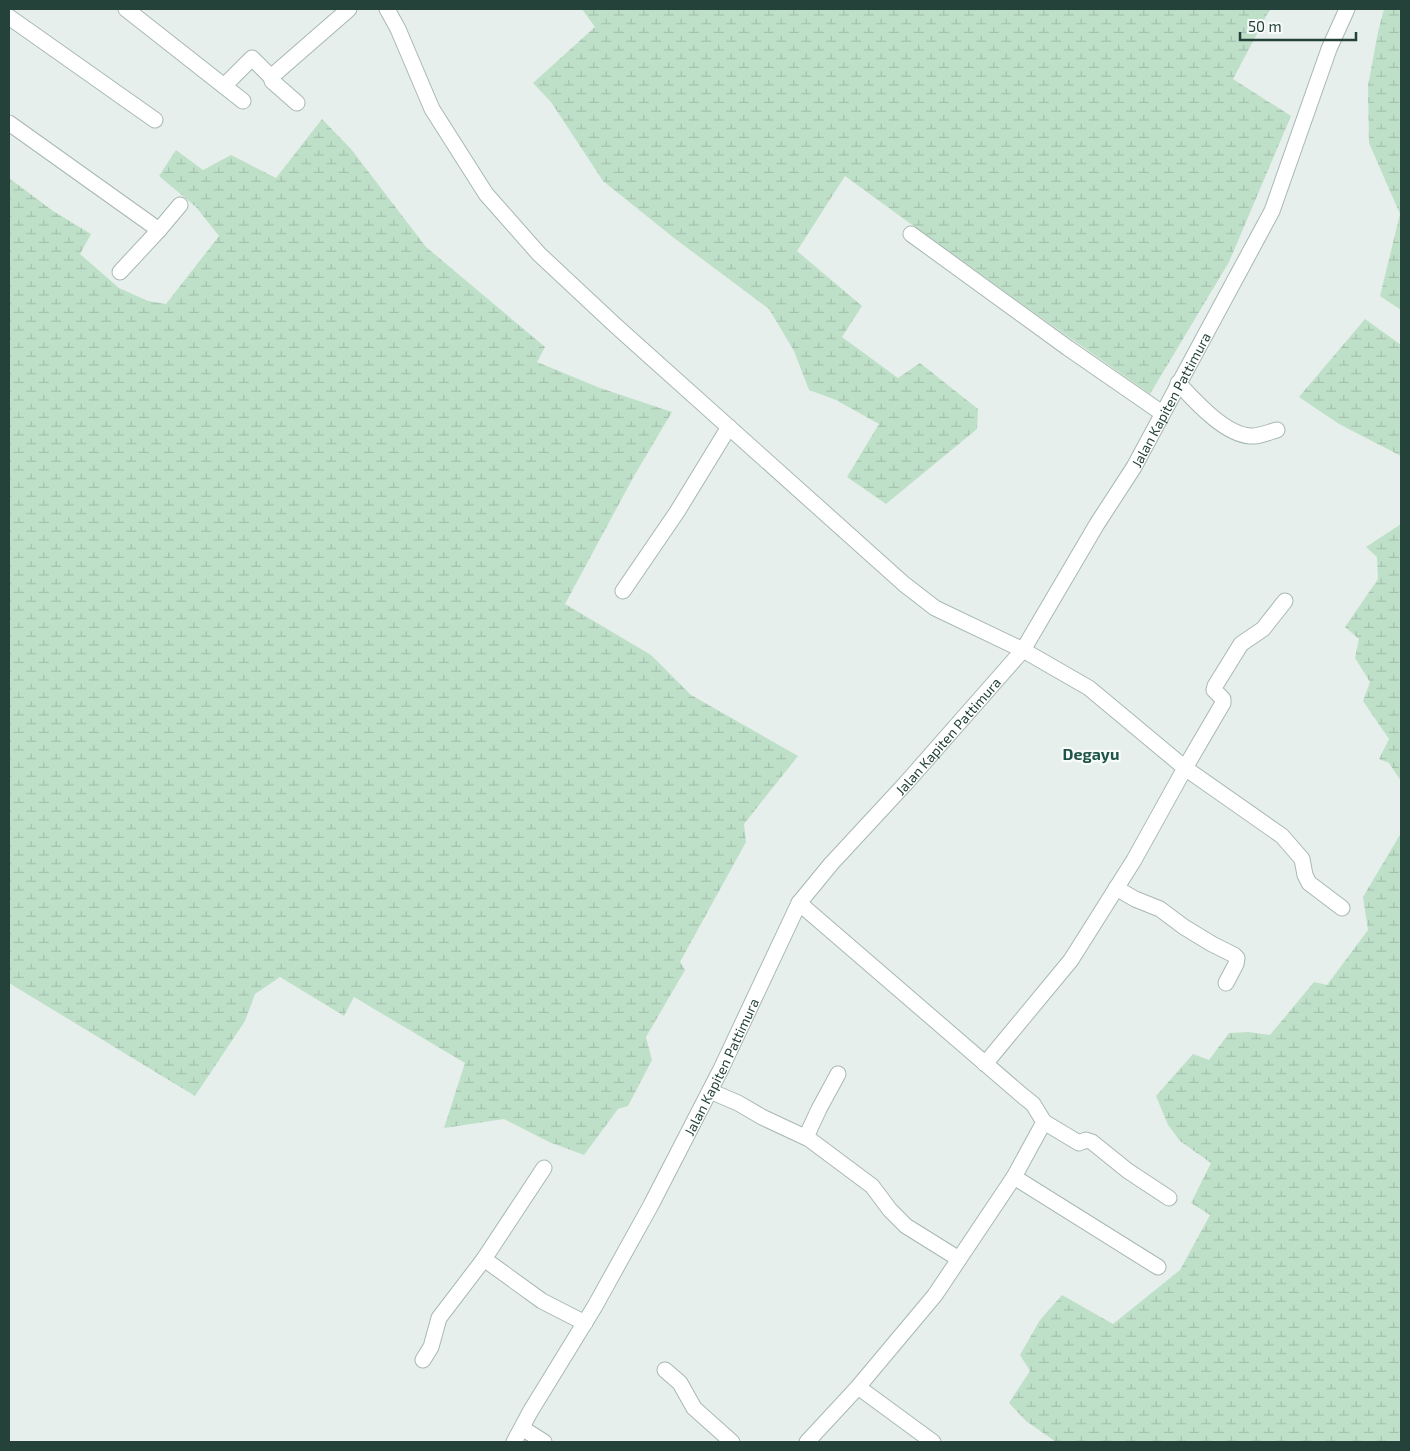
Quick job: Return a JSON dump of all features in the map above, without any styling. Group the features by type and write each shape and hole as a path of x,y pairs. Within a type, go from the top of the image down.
{"street":[{"path":"126,9 243,101"},
{"path":"272,77 349,9"},
{"name":"Jalan Kapiten Pattimura","path":"514,1442 585,1323 651,1205 710,1091 799,903 830,864 919,768 1022,650 1097,524 1134,467 1272,211 1329,49 1347,9"},
{"path":"9,17 155,120"},
{"path":"393,20 432,109 486,194 539,254 897,578 935,608 1022,650 1089,688 1185,768 1282,836 1302,859 1304,872 1309,883 1342,908"},
{"path":"224,86 252,58 272,77 272,81 297,103"},
{"path":"9,123 159,230"},
{"path":"120,272 180,205"},
{"path":"911,234 1068,348 1162,413"},
{"path":"1178,383 1213,416 1244,435 1277,430"},
{"path":"623,591 677,512 730,427"},
{"path":"985,1064 1071,960 1138,851 1223,704 1223,699 1214,690 1214,686 1241,644 1263,629 1285,601"},
{"path":"1116,888 1160,910 1184,927 1234,955 1237,958 1236,964 1226,983"},
{"path":"799,903 1033,1104 1044,1122 1080,1143 1086,1140 1092,1142 1128,1171 1169,1198"},
{"path":"806,1137 838,1074"},
{"path":"710,1091 806,1137 872,1186 890,1210 906,1226 959,1259"},
{"path":"807,1442 858,1387 935,1295 1014,1177 1044,1122"},
{"path":"423,1360 430,1350 439,1318 484,1259 544,1168"},
{"path":"1014,1177 1158,1268"},
{"path":"484,1259 542,1300 585,1323"},
{"path":"666,1370 680,1383 694,1408 732,1442"},
{"path":"858,1387 933,1442"},
{"path":"522,1428 544,1442"}],"green space":[{"path":"582,9 1270,9 1233,79 1291,116 1229,262 1150,394 996,286 845,176 797,251 862,306 842,337 898,378 920,363 978,409 977,429 886,504 847,477 879,424 836,400 809,390 794,351 769,309 674,238 603,181 551,102 533,83 595,27"},
{"path":"1384,9 1401,9 1401,310 1380,296 1400,214 1369,143 1368,86"},
{"path":"322,119 351,149 426,247 545,347 537,362 600,388 672,412 634,476 565,604 651,655 691,695 798,756 744,824 746,842 680,962 685,970 646,1037 652,1060 628,1106 618,1109 584,1155 549,1142 504,1119 444,1128 465,1063 354,997 344,1016 280,977 255,994 245,1021 195,1096 9,983 9,178 53,211 91,234 80,254 119,288 148,301 166,304 219,236 196,207 159,176 176,150 203,170 231,155 276,178"},
{"path":"1365,319 1401,345 1401,456 1339,424 1299,397"},
{"path":"1401,524 1401,781 1389,763 1379,759 1389,739 1363,701 1370,682 1355,658 1359,639 1345,627 1378,579 1377,557 1366,547"},
{"path":"1401,833 1401,1442 1056,1442 1026,1421 1009,1403 1030,1371 1020,1355 1040,1320 1062,1295 1113,1324 1180,1270 1210,1215 1191,1203 1211,1163 1180,1141 1168,1125 1156,1096 1193,1054 1209,1060 1229,1033 1248,1032 1270,1035 1314,982 1327,985 1368,930 1363,897"}],"district":[{"name":"Degayu","path":"1091,753"}]}
